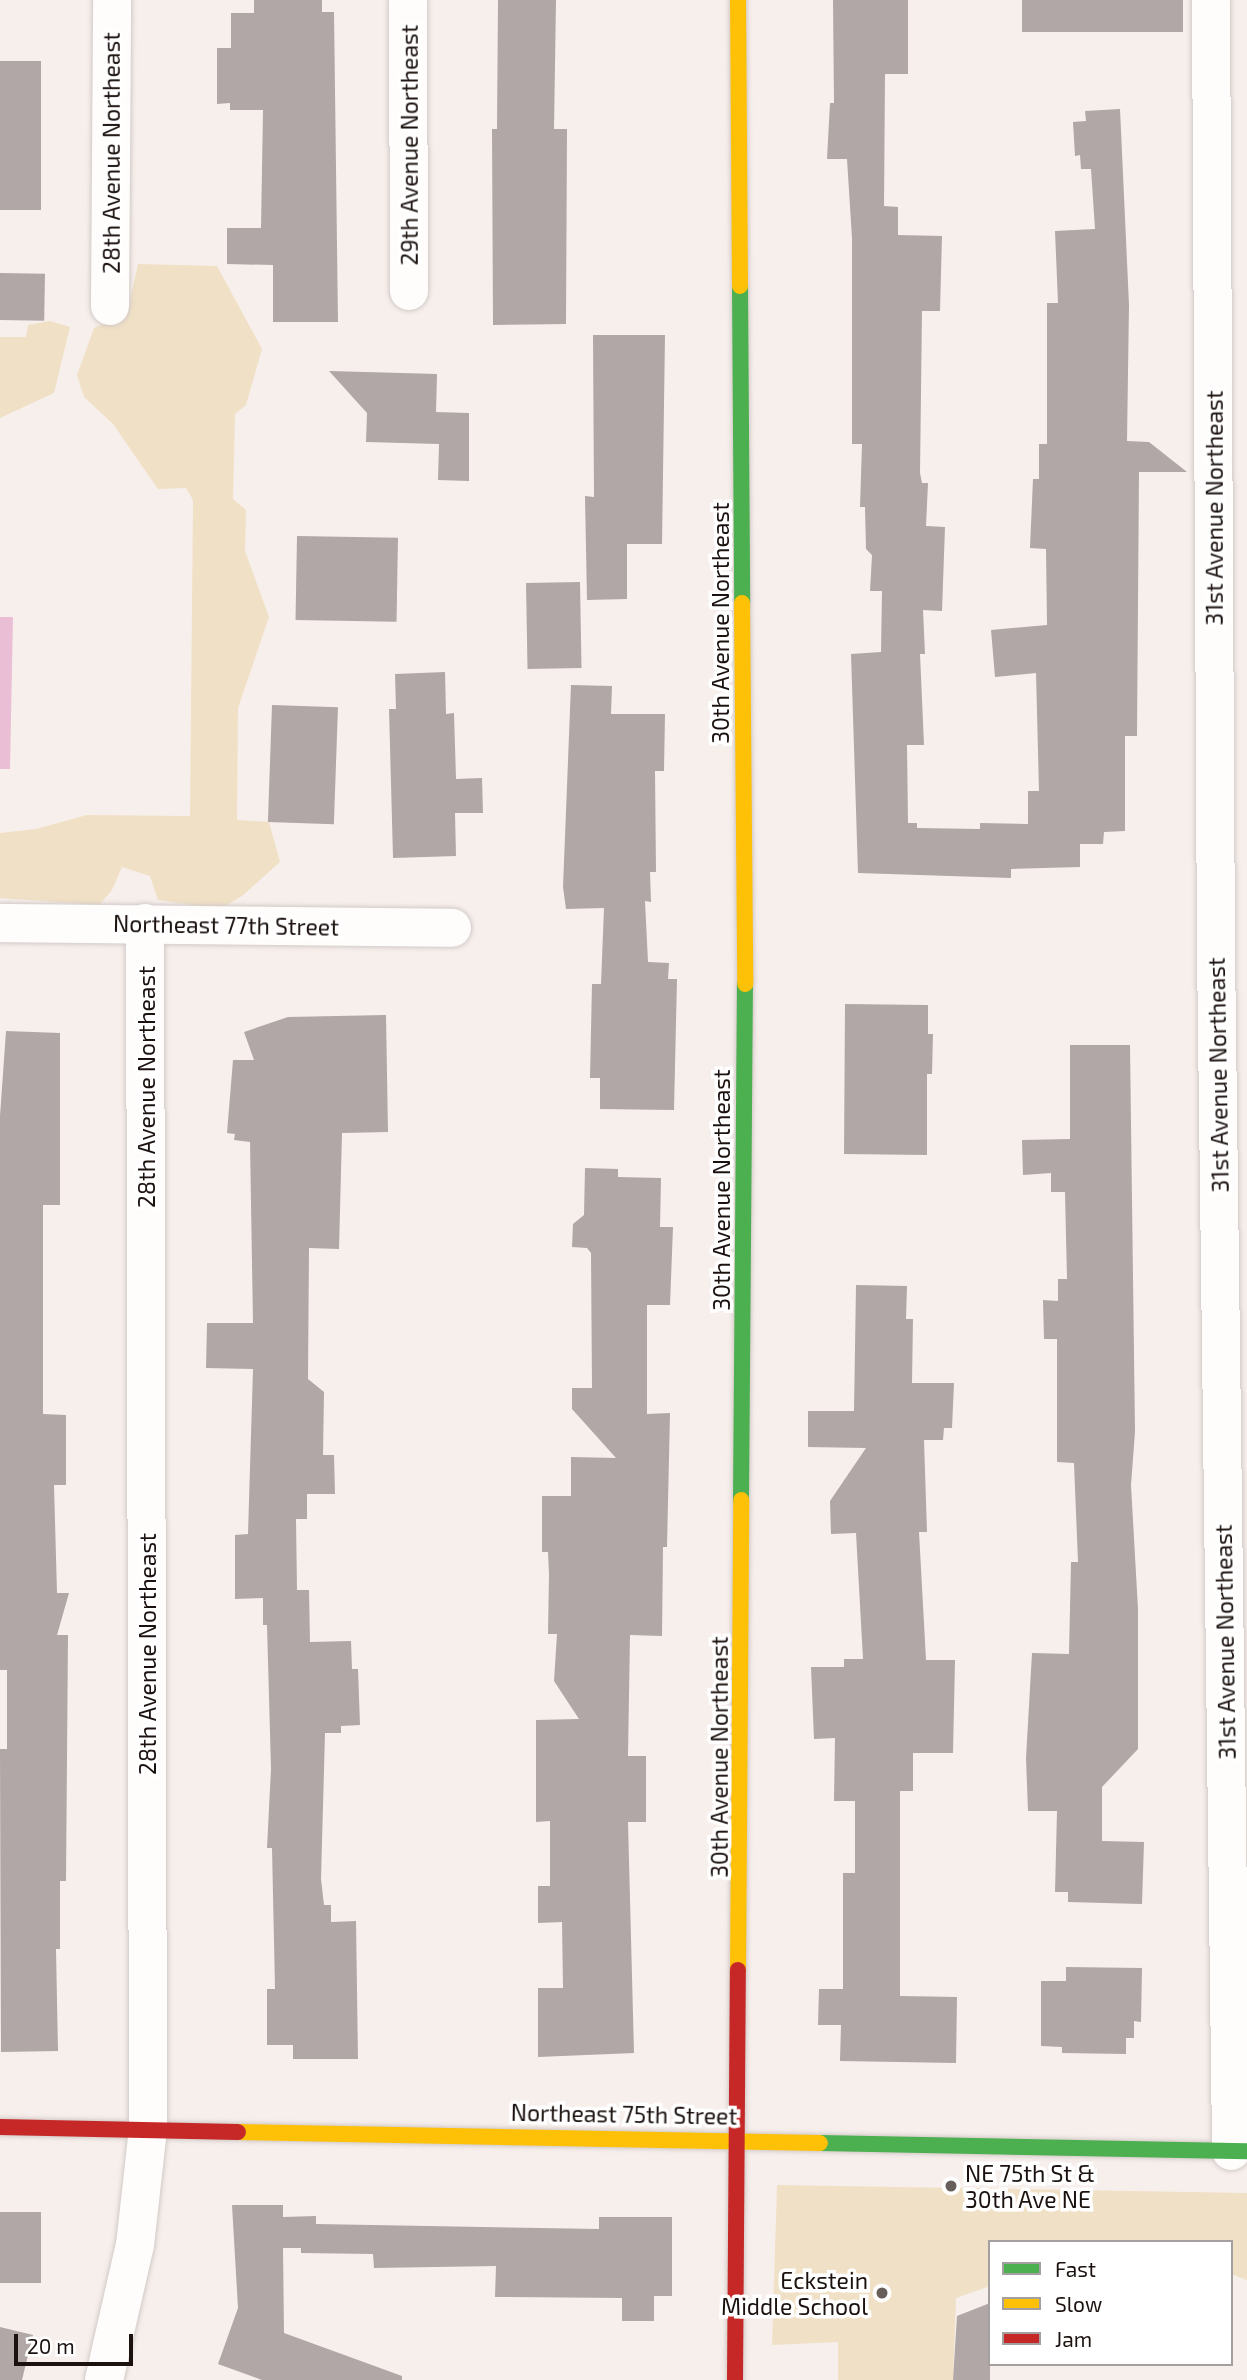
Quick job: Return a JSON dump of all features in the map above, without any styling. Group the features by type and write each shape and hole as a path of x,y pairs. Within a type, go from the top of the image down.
{"street":[{"name":"28th Avenue Northeast","path":"110,306 112,0"},
{"name":"29th Avenue Northeast","path":"408,0 409,291"},
{"name":"30th Avenue Northeast","path":"735,2380 740,2138 745,940 738,0"},
{"name":"31st Avenue Northeast","path":"1211,0 1232,950 1239,2151"},
{"name":"Northeast 77th Street","path":"0,923 452,928"},
{"name":"28th Avenue Northeast","path":"104,2380 134,2255 148,2130 145,923"},
{"name":"Northeast 75th Street","path":"0,2127 740,2138 1239,2151"}],"shaded area":[{"path":"138,264 217,266 262,349 246,405 235,414 233,499 246,510 245,551 269,617 238,708 237,820 269,822 280,862 242,896 220,909 158,900 150,876 122,867 112,890 99,905 0,898 0,833 36,829 87,815 190,816 193,500 186,488 158,489 113,424 84,397 77,375 94,328 127,313"},
{"path":"50,321 70,327 54,393 0,418 0,337 26,337 28,325"},
{"path":"0,617 13,617 10,769 0,769"},
{"name":"Eckstein Middle School","path":"777,2185 1247,2193 1247,2280 1233,2275 1233,2240 988,2240 988,2287 956,2298 953,2380 838,2380 838,2342 772,2345"}],"building":[{"path":"254,0 322,0 322,12 334,12 338,322 273,322 273,265 227,264 227,228 261,228 263,110 230,110 230,103 217,104 217,48 231,48 231,13 254,13"},
{"path":"498,0 556,0 554,129 567,129 566,324 493,325 492,129 497,129"},
{"path":"833,0 908,0 908,74 885,74 884,206 898,207 898,235 942,236 940,311 922,311 920,473 922,483 928,483 926,526 945,527 942,611 923,610 925,654 920,654 924,745 907,745 908,823 917,823 917,828 980,829 980,823 1028,824 1028,791 1039,791 1036,673 995,677 991,630 1047,625 1046,549 1030,548 1033,479 1039,479 1039,444 1047,444 1047,303 1058,303 1055,231 1095,229 1091,169 1081,169 1080,155 1075,156 1073,122 1086,121 1085,111 1120,109 1129,305 1127,441 1149,442 1187,472 1139,472 1137,736 1125,736 1125,831 1104,832 1103,844 1080,844 1080,867 1011,869 1011,878 858,873 851,654 881,652 882,591 870,591 872,555 866,549 865,507 860,507 862,444 852,444 852,238 847,159 827,159 830,103 834,103"},
{"path":"1022,0 1183,0 1183,32 1022,32"},
{"path":"0,61 41,61 41,210 0,210"},
{"path":"0,273 45,274 44,321 0,320"},
{"path":"593,335 665,335 662,544 627,544 627,599 587,600 585,496 594,497"},
{"path":"329,371 437,374 436,412 469,413 469,481 438,480 439,444 366,442 367,413"},
{"path":"297,536 398,538 397,622 296,620"},
{"path":"580,582 582,668 528,669 526,583"},
{"path":"445,672 446,714 454,713 456,779 482,778 483,813 455,813 456,856 393,858 389,709 396,709 395,674"},
{"path":"571,685 612,686 611,714 665,714 664,771 655,771 656,872 650,872 651,902 645,901 648,962 669,963 668,979 677,979 674,1110 600,1109 600,1078 590,1078 592,984 601,984 604,908 566,909 563,887"},
{"path":"272,705 338,707 334,824 268,822"},
{"path":"845,1004 928,1005 928,1034 933,1034 932,1074 927,1074 927,1155 844,1154"},
{"path":"386,1015 388,1132 342,1133 339,1249 309,1248 308,1379 324,1392 323,1455 334,1455 335,1494 307,1494 307,1519 296,1519 297,1590 309,1590 310,1642 351,1641 352,1669 358,1669 360,1725 341,1726 341,1733 325,1733 321,1879 324,1905 331,1905 331,1922 356,1921 358,2059 293,2059 293,2045 267,2045 267,1989 275,1989 272,1848 267,1848 271,1769 267,1625 263,1625 263,1598 235,1599 235,1535 248,1534 253,1369 206,1368 207,1323 253,1323 250,1142 234,1140 235,1134 227,1133 233,1060 254,1060 244,1032 288,1017"},
{"path":"6,1031 60,1033 60,1205 43,1205 43,1414 66,1415 66,1485 54,1485 57,1593 69,1593 57,1635 68,1635 66,1881 60,1881 60,1949 56,1949 58,2051 1,2052 0,1749 7,1749 7,1670 0,1670 0,1116"},
{"path":"1070,1045 1130,1045 1135,1432 1131,1485 1138,1609 1138,1749 1102,1787 1102,1841 1144,1842 1142,1904 1068,1902 1068,1892 1055,1892 1057,1811 1028,1811 1026,1758 1032,1653 1069,1654 1071,1562 1078,1562 1074,1463 1057,1462 1057,1339 1044,1339 1043,1300 1058,1301 1058,1279 1067,1279 1065,1192 1051,1192 1051,1173 1023,1175 1022,1140 1070,1139"},
{"path":"585,1168 618,1169 618,1177 661,1178 660,1227 673,1227 670,1305 647,1305 647,1414 670,1413 667,1547 663,1547 662,1636 630,1635 628,1756 646,1756 646,1822 628,1822 634,2053 538,2057 538,1988 563,1988 562,1922 538,1923 538,1886 550,1886 550,1821 536,1822 536,1720 579,1719 554,1681 557,1634 548,1634 549,1574 548,1552 542,1552 542,1496 571,1496 571,1457 616,1458 572,1409 572,1388 592,1388 591,1253 587,1248 572,1247 573,1224 584,1215"},
{"path":"856,1285 907,1286 906,1319 913,1319 912,1383 954,1383 952,1428 944,1428 943,1440 924,1440 927,1532 919,1532 926,1660 955,1660 953,1753 913,1753 913,1791 900,1791 900,1996 957,1997 956,2063 840,2061 841,2025 818,2025 819,1989 843,1989 843,1873 855,1873 855,1801 834,1801 835,1738 814,1739 811,1667 844,1667 844,1659 863,1659 856,1533 831,1534 830,1501 866,1448 808,1447 808,1411 854,1411"},
{"path":"1066,1967 1142,1968 1141,2022 1134,2021 1134,2038 1126,2038 1126,2054 1062,2053 1062,2047 1041,2046 1041,1981 1066,1981"},
{"path":"232,2205 283,2205 283,2217 316,2216 316,2224 599,2229 599,2217 672,2217 672,2296 654,2296 654,2321 622,2321 622,2298 495,2297 496,2266 374,2268 373,2254 301,2253 301,2248 283,2248 284,2333 402,2376 402,2380 262,2380 218,2364 238,2308"},
{"path":"0,2212 41,2212 41,2283 0,2283"},
{"path":"988,2304 990,2380 953,2380 957,2316"},
{"path":"0,2327 33,2335 22,2380 0,2380"}],"traffic: fast":[{"path":"740,286 742,603"},
{"path":"741,1500 745,984"},
{"path":"820,2143 1247,2151"}],"traffic: slow":[{"path":"738,0 740,286"},
{"path":"742,603 745,984"},
{"path":"738,1970 741,1500"},
{"path":"238,2132 820,2143"}],"traffic: jam":[{"path":"735,2380 738,1970"},
{"path":"0,2127 238,2132"}],"place":[{"name":"NE 75th St & 30th Ave NE","path":"951,2186"},
{"name":"Eckstein Middle School","path":"882,2293"}]}
